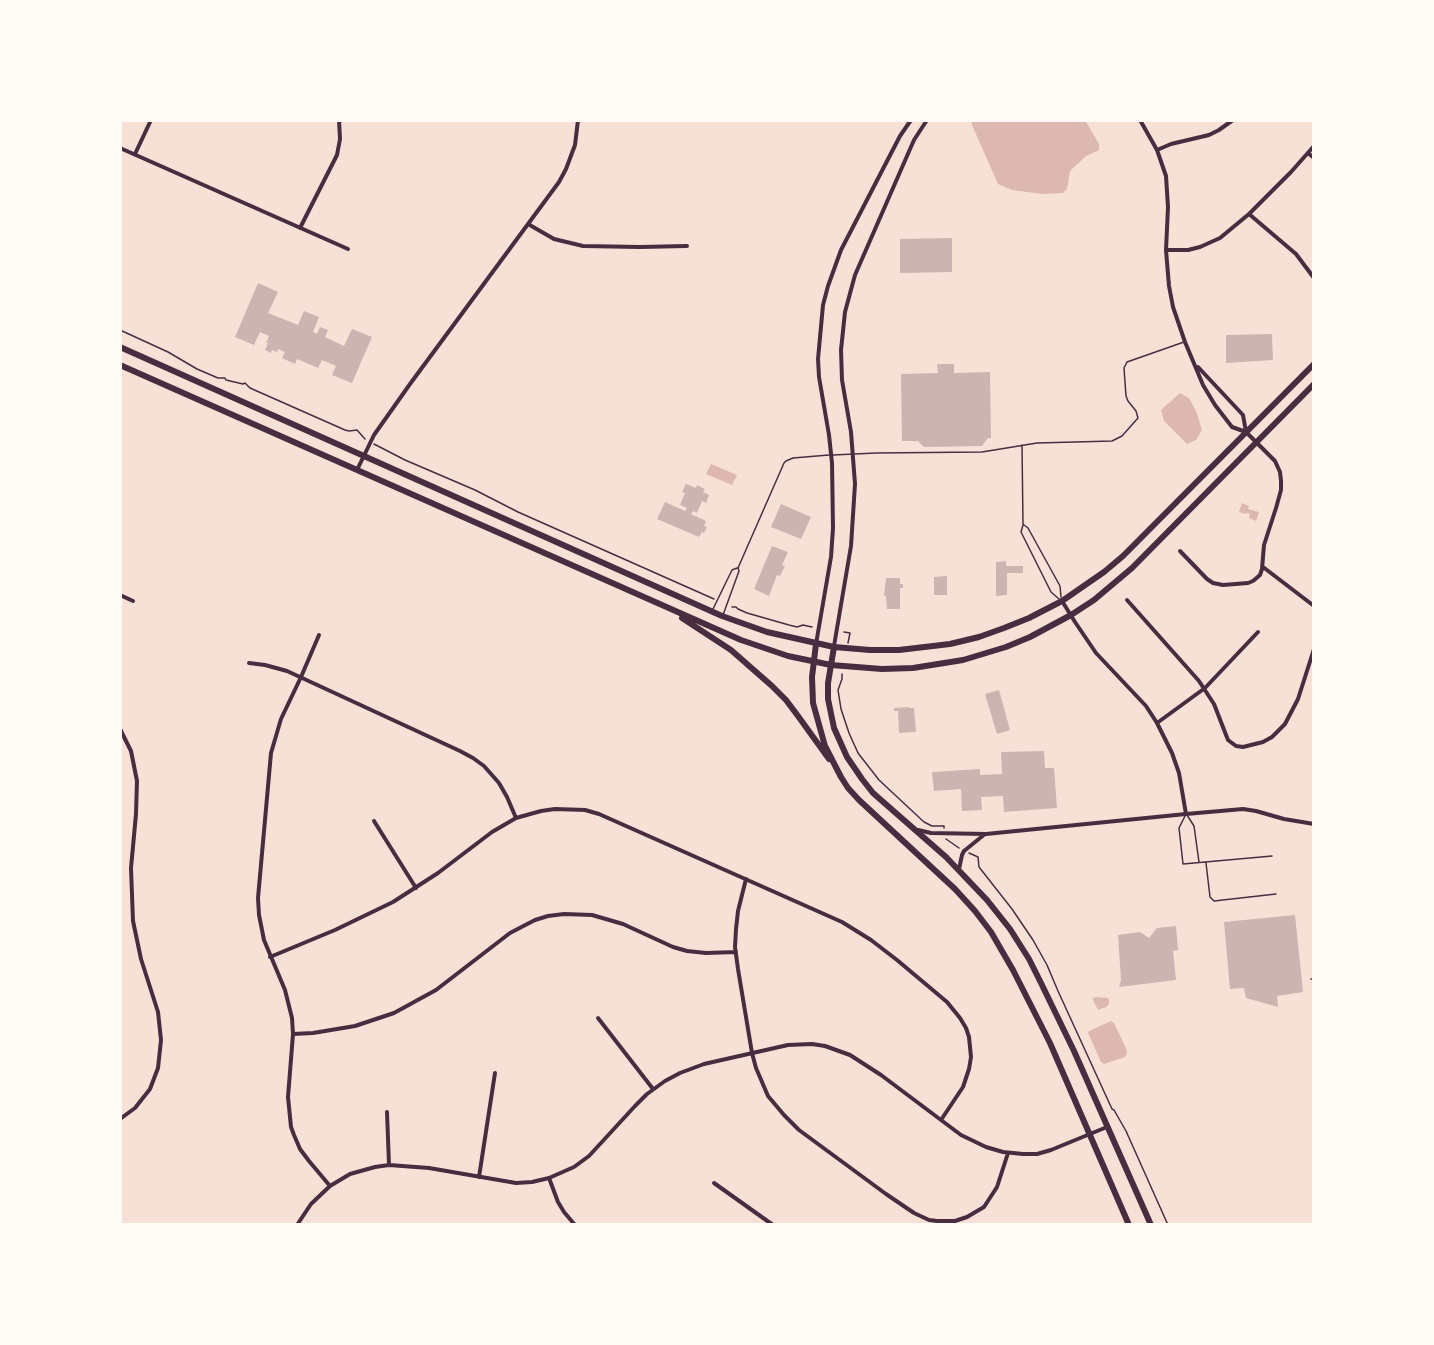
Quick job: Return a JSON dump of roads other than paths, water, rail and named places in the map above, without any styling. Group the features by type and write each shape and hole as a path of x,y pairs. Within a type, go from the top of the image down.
{"main road":[{"path":"120,347 712,612 767,632 816,644 870,650 899,650 950,644 979,637 1029,618 1062,601 1124,556 1314,364"},
{"path":"120,365 751,644 813,662 882,669 920,667 963,660 1006,647 1071,615 1094,600 1132,568 1314,384"},
{"path":"658,604 731,650 786,700 848,788 955,889 991,932 1050,1043 1129,1225"},
{"path":"816,644 812,694 815,712 825,746 841,777"},
{"path":"834,647 828,691 829,711 843,750 873,793 959,870 997,911 1010,929 1029,959 1074,1051 1151,1225"}],"street":[{"path":"135,154 151,120"},
{"path":"300,228 337,155 340,139 339,120"},
{"path":"357,470 374,435 559,182 575,145 578,120"},
{"path":"816,644 831,557 833,528 831,455 818,359 825,296 835,264 900,136 911,120"},
{"path":"834,647 852,535 855,484 854,454 842,380 841,350 845,312 855,275 914,140 927,120"},
{"path":"1140,120 1157,150 1166,176 1168,192 1167,269 1171,297 1185,342 1207,393 1232,427 1246,432 1275,461 1281,481 1281,490 1264,545 1260,575 1253,581 1220,585 1207,579 1180,551"},
{"path":"1157,150 1171,144 1209,135 1233,120"},
{"path":"1166,250 1188,250 1220,238 1249,214 1314,146"},
{"path":"120,148 348,249"},
{"path":"1308,153 1314,158"},
{"path":"1249,214 1296,254 1314,278"},
{"path":"528,224 554,239 583,246 687,246"},
{"path":"1196,366 1243,415 1246,432"},
{"path":"1262,567 1314,606"},
{"path":"120,595 133,601"},
{"path":"1127,600 1205,688 1218,712 1228,740 1233,745 1243,747 1263,742 1278,732 1290,716 1314,649"},
{"path":"1062,601 1096,653 1138,698 1157,723 1179,773 1186,814"},
{"path":"1157,723 1205,688 1258,632"},
{"path":"319,635 275,736 270,760 258,898 262,931 289,1004 292,1034 288,1097 291,1127 300,1149 330,1186"},
{"path":"249,663 281,669 301,677 473,758 500,783 516,818"},
{"path":"120,729 131,751 137,781 131,868 133,921 139,950 158,1012 161,1040 158,1068 150,1089 135,1108 120,1119"},
{"path":"270,957 370,913 416,888 492,832 516,818 555,809 599,814 823,913 856,930 897,960 954,1009 969,1037 969,1069 963,1087 941,1120"},
{"path":"914,828 932,833 986,834 1243,809 1314,824"},
{"path":"374,820 416,888"},
{"path":"959,870 964,851 986,834"},
{"path":"746,879 738,911 736,952 752,1053 761,1082 772,1102 784,1115 799,1130 876,1187 922,1217 937,1221 955,1221 984,1207 998,1187 1008,1153"},
{"path":"292,1034 334,1031 394,1013 436,990 510,933 548,916 592,915 623,924 687,951 736,952"},
{"path":"598,1018 653,1089"},
{"path":"297,1225 311,1204 330,1186 361,1170 389,1165 429,1168 516,1183 549,1178 574,1167 589,1156 635,1106 665,1081 692,1068 799,1044 812,1044 838,1050 866,1064 941,1120 986,1148 1008,1153 1037,1154 1107,1126"},
{"path":"479,1177 495,1073"},
{"path":"387,1112 389,1165"},
{"path":"549,1178 558,1202 575,1225"},
{"path":"714,1183 773,1225"}],"lane":[{"path":"722,616 739,572 738,568 789,458 854,454 981,452 1022,445 1112,441 1119,438 1138,418 1126,396 1125,365 1129,361 1185,342"},
{"path":"1022,445 1023,525 1021,532 1051,592 1062,601"},
{"path":"1023,525 1028,528 1060,586 1062,601"},
{"path":"712,612 732,570 738,568"},
{"path":"1199,863 1194,826 1186,814 1179,828 1183,864 1199,863 1272,856"},
{"path":"1205,862 1210,897 1214,901 1275,894"}]}
